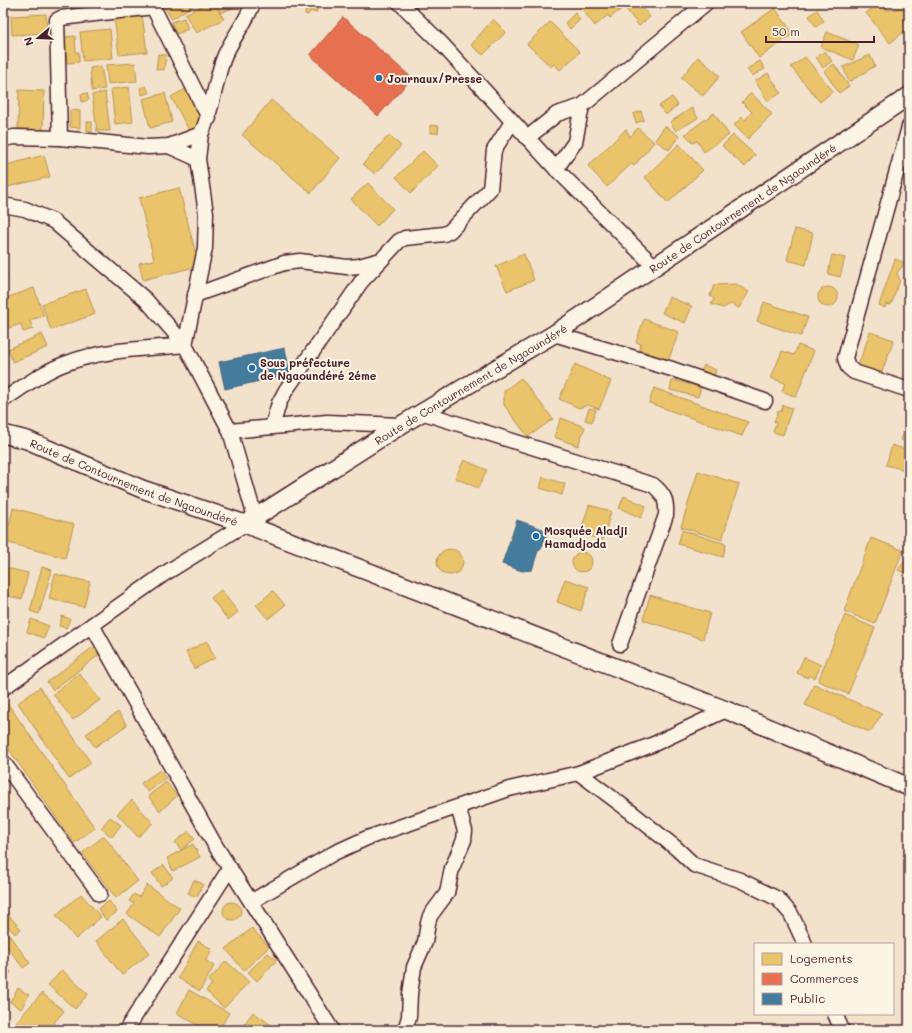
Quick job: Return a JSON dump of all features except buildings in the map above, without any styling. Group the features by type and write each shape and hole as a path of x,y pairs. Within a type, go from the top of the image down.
{"street":[{"path":"185,345 205,248 206,212 198,159 202,134 209,118 223,58 250,12 253,3"},
{"path":"400,3 441,43 556,169 655,267"},
{"path":"527,138 558,114 582,106 706,3"},
{"path":"60,138 57,20 60,18 153,7 209,118"},
{"name":"Route de Contournement de Ngaoundéré","path":"3,434 27,440 142,489 250,520 401,425 424,413 554,334 909,96"},
{"path":"556,169 575,142 582,106"},
{"path":"272,427 279,403 286,390 361,282 381,259 405,238 444,234 450,231 490,189 494,150 512,122"},
{"path":"909,127 845,358 848,367 854,372 909,390"},
{"path":"3,139 14,137 60,138 148,147 169,146 202,134"},
{"path":"169,146 198,159"},
{"path":"3,205 25,209 53,221 146,300 185,345 230,431 250,520"},
{"path":"195,295 284,263 300,261 346,267 359,266 381,259"},
{"path":"554,334 672,368 765,401"},
{"path":"3,400 35,379 65,363 90,356 185,345"},
{"path":"424,413 653,485 661,492 666,501 666,515 620,644"},
{"path":"230,431 327,422 401,425"},
{"path":"3,688 164,574 250,520"},
{"path":"250,520 726,710 909,787"},
{"path":"92,625 230,868 332,1030"},
{"path":"252,901 349,845 509,789 579,773 654,744 726,710"},
{"path":"3,762 100,894"},
{"path":"579,773 637,816 694,865 740,880 778,899 791,914 805,943"},
{"path":"405,1030 409,1017 410,994 414,967 425,942 430,916 447,894 452,868 464,840 464,832 458,806"},
{"path":"126,1030 230,868"},
{"path":"835,1015 842,1030"}],"place":[{"name":"Journaux/Presse","path":"379,78"},
{"name":"Sous préfecture de Ngaoundéré 2éme","path":"252,368"},
{"name":"Mosquée Aladji Hamadjoda","path":"536,536"}]}
